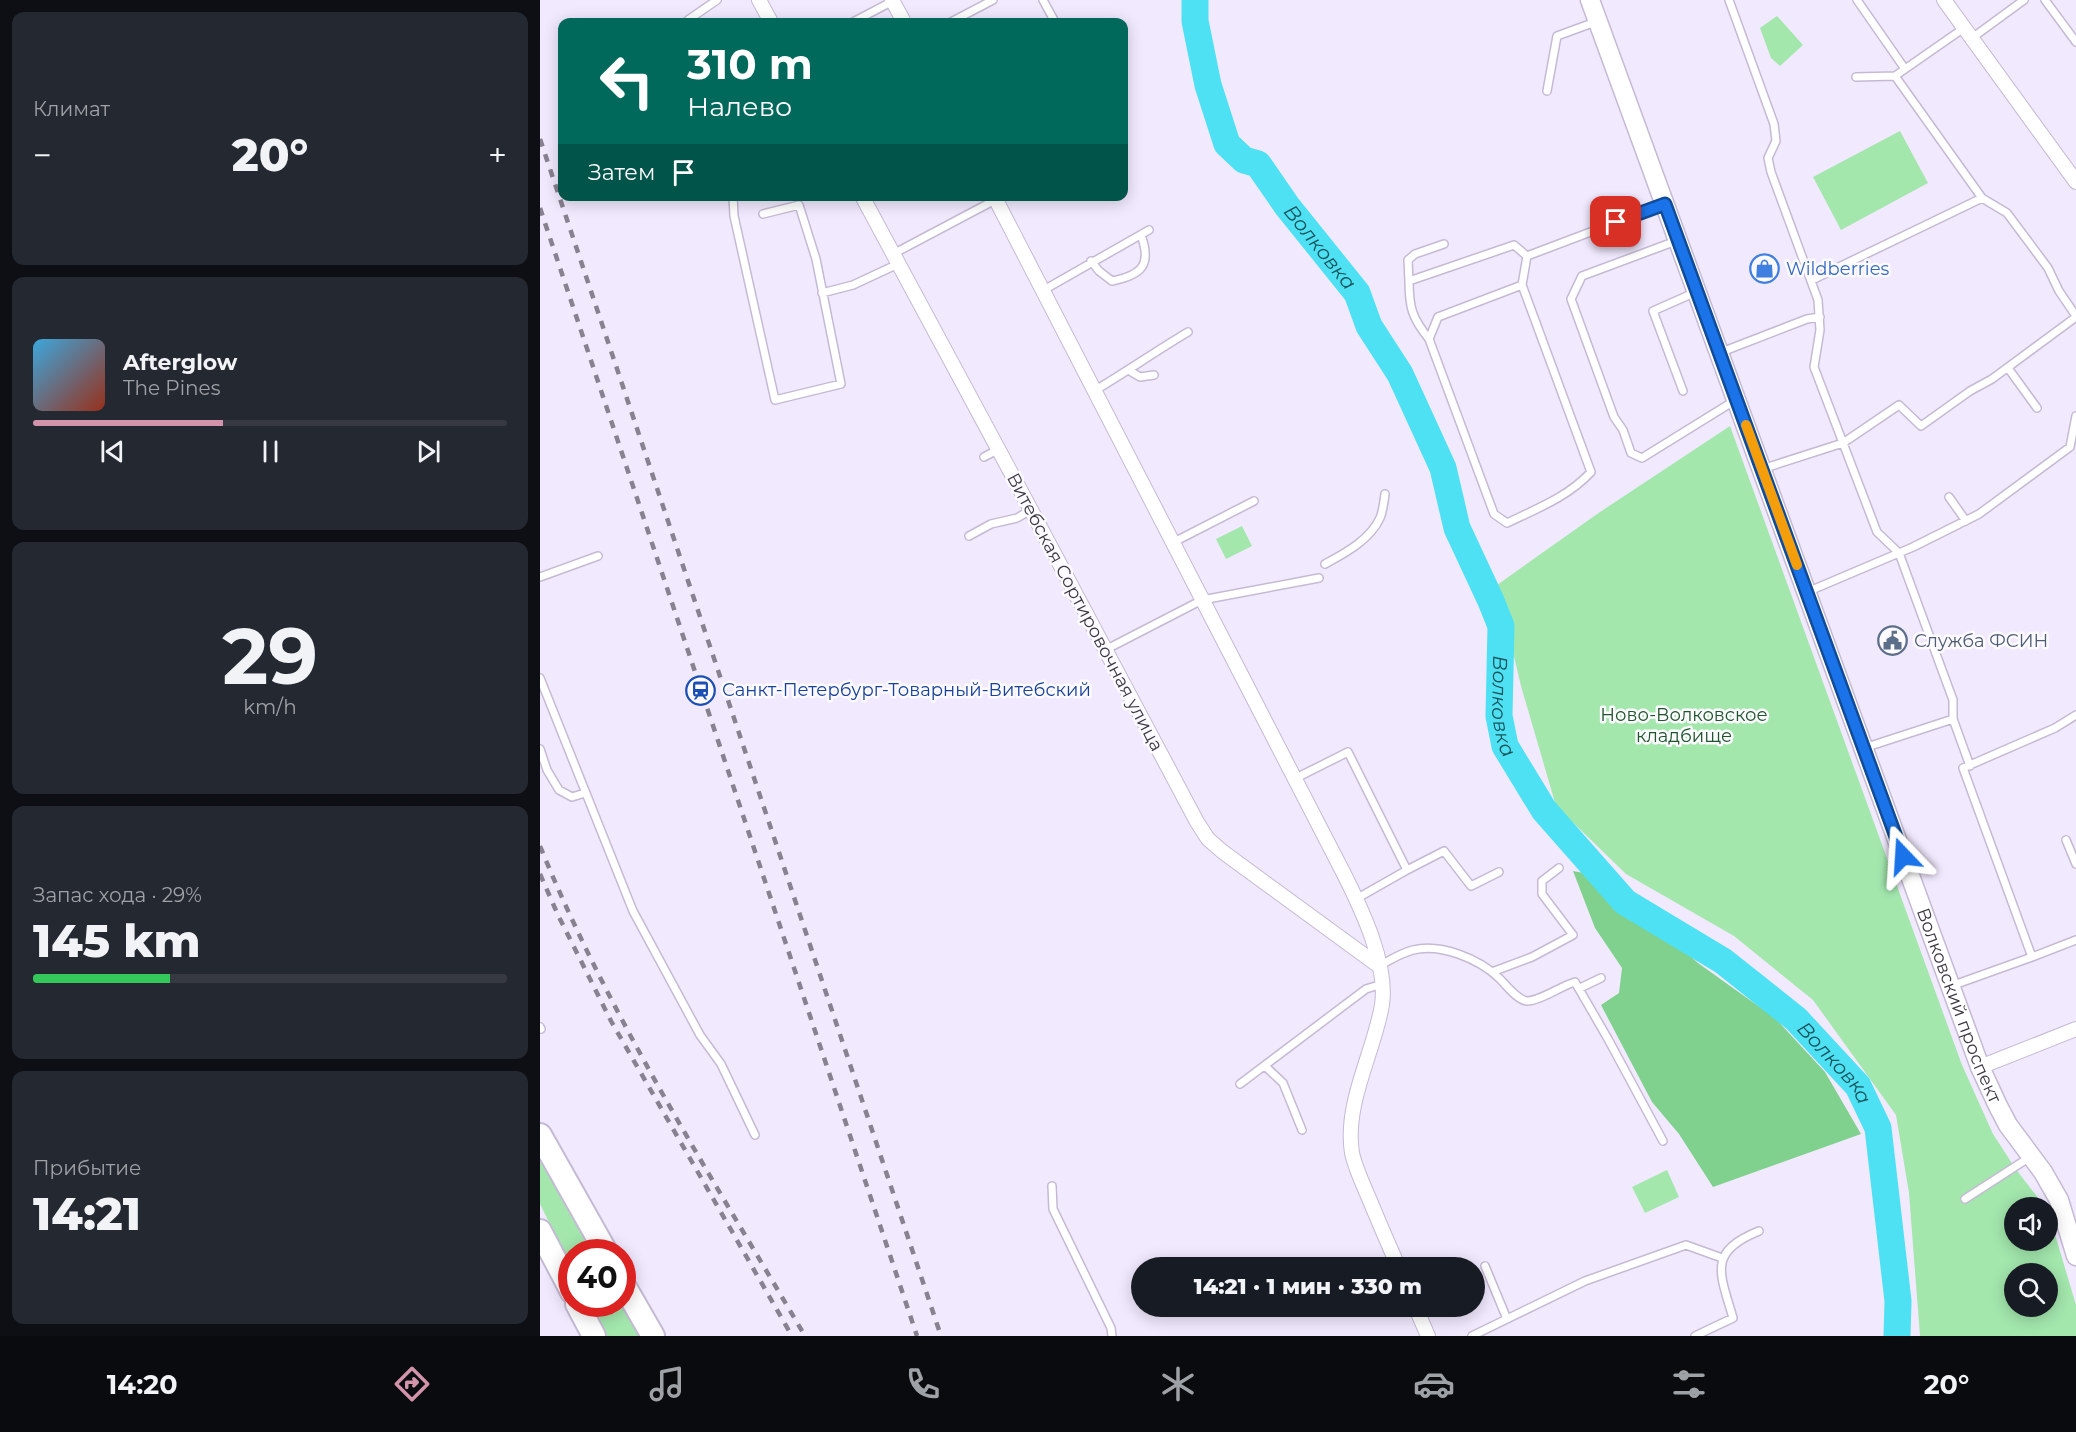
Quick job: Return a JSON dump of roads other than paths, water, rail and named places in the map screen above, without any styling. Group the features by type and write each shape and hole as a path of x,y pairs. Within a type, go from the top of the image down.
{"main road":[{"path":"540,1135 599,1239"},
{"path":"540,1232 558,1266"},
{"path":"636,1306 653,1336"},
{"path":"584,1317 594,1336"}],"street":[{"path":"759,0 769,18"},
{"name":"Волковский проспект","path":"1590,0 1980,1067 1998,1106 2059,1200 2076,1256"},
{"path":"1944,0 2076,182"},
{"path":"892,1 902,18"},
{"name":"Витебская Сортировочная улица","path":"865,201 1208,839 1379,966"},
{"path":"996,201 1356,899 1379,966 1382,1003 1355,1100 1351,1131 1352,1153 1394,1257"},
{"path":"1980,1067 2076,1029"},
{"path":"1420,1317 1428,1336"}],"lane":[{"path":"691,18 717,0"},
{"path":"959,18 993,0"},
{"path":"1043,0 1053,18"},
{"path":"1729,0 1774,124 1776,141 1768,158 1771,172 1818,300 1820,330 1814,367 1876,532 1899,553 1953,700 1953,719 1970,766"},
{"path":"1857,0 1905,69"},
{"path":"1856,77 1895,76 2024,0"},
{"path":"2045,0 2076,42"},
{"path":"860,18 892,1"},
{"path":"1547,91 1557,36 1598,21"},
{"path":"1762,469 1843,443 1899,405 1921,426 1970,391 1992,380 2076,316 2059,291 2048,268 2007,213 1982,198 1895,76"},
{"path":"1812,280 1982,198"},
{"path":"733,201 736,227 775,400 841,384 816,259 799,205 762,214"},
{"path":"822,293 853,285 989,201"},
{"path":"1527,256 1665,204"},
{"path":"1042,291 1149,230"},
{"path":"1091,261 1099,271 1112,280 1127,278 1140,271 1146,261 1146,249 1141,235"},
{"path":"1678,240 1582,276 1571,299 1614,417 1623,430 1631,453 1642,458 1736,399"},
{"path":"1444,244 1415,254 1408,260 1409,296 1414,321 1428,339 1494,514 1507,523 1554,500 1581,483 1591,472 1522,285 1527,256"},
{"path":"1408,281 1514,245 1527,256"},
{"path":"1428,339 1438,317 1522,285"},
{"path":"1683,392 1653,311 1696,291"},
{"path":"1719,353 1807,318 1820,317"},
{"path":"1094,391 1188,332"},
{"path":"2008,368 2037,408"},
{"path":"1130,370 1140,377 1154,375"},
{"path":"1806,592 1899,553 1978,514 2070,447 2076,416"},
{"path":"984,457 999,449"},
{"path":"1324,564 1352,548 1371,531 1381,517 1385,494"},
{"path":"1949,497 1966,521"},
{"path":"1172,543 1254,501"},
{"path":"969,536 991,524 1017,518 1031,510"},
{"path":"540,577 598,556"},
{"path":"1105,650 1202,600 1320,578"},
{"path":"540,678 633,911 700,1035 721,1064 755,1136"},
{"path":"2032,957 1963,768 2049,730 2076,715"},
{"path":"1864,748 1953,719"},
{"path":"540,748 547,770 559,790 572,797 585,793"},
{"path":"1294,779 1348,752 1407,870"},
{"path":"2066,840 2076,864"},
{"path":"1356,899 1444,851 1471,886 1499,872"},
{"path":"1492,972 1532,957 1574,935 1542,894 1542,881 1559,868"},
{"path":"1951,986 2076,940"},
{"path":"1379,966 1400,954 1415,949 1432,949 1463,956 1492,972 1518,997 1526,1001 1534,1000 1575,982 1662,1141"},
{"path":"1580,988 1601,978"},
{"path":"1240,1084 1366,989 1382,984"},
{"path":"1265,1066 1283,1083 1302,1130"},
{"path":"1965,1199 2031,1156"},
{"path":"1052,1186 1053,1209 1111,1328 1112,1336"},
{"path":"1695,1336 1733,1318 1721,1276 1722,1258 1739,1239 1759,1231"},
{"path":"1472,1336 1586,1281 1686,1245 1722,1258"},
{"path":"1485,1266 1508,1319"}],"waterway":[{"name":"Волковка","path":"1195,0 1195,21 1208,85 1227,144 1244,160 1258,164 1287,206 1357,293 1369,326 1400,374 1443,468 1457,528 1501,626 1499,716 1505,746 1544,810 1625,902 1723,961 1796,1019 1858,1086 1878,1128 1898,1301 1897,1336"}],"railway":[{"path":"540,139 558,193"},
{"path":"561,201 941,1336"},
{"path":"540,208 917,1336"},
{"path":"540,846 598,973 630,1034 698,1156 805,1336"},
{"path":"540,874 611,1021 792,1336"}],"place":[{"name":"Wildberries","path":"1765,269"},
{"name":"Служба ФСИН","path":"1893,641"},
{"name":"Санкт-Петербург-Товарный-Витебский","path":"701,690"}],"park label":[{"name":"Ново-Волковское кладбище","path":"1684,725"}]}
